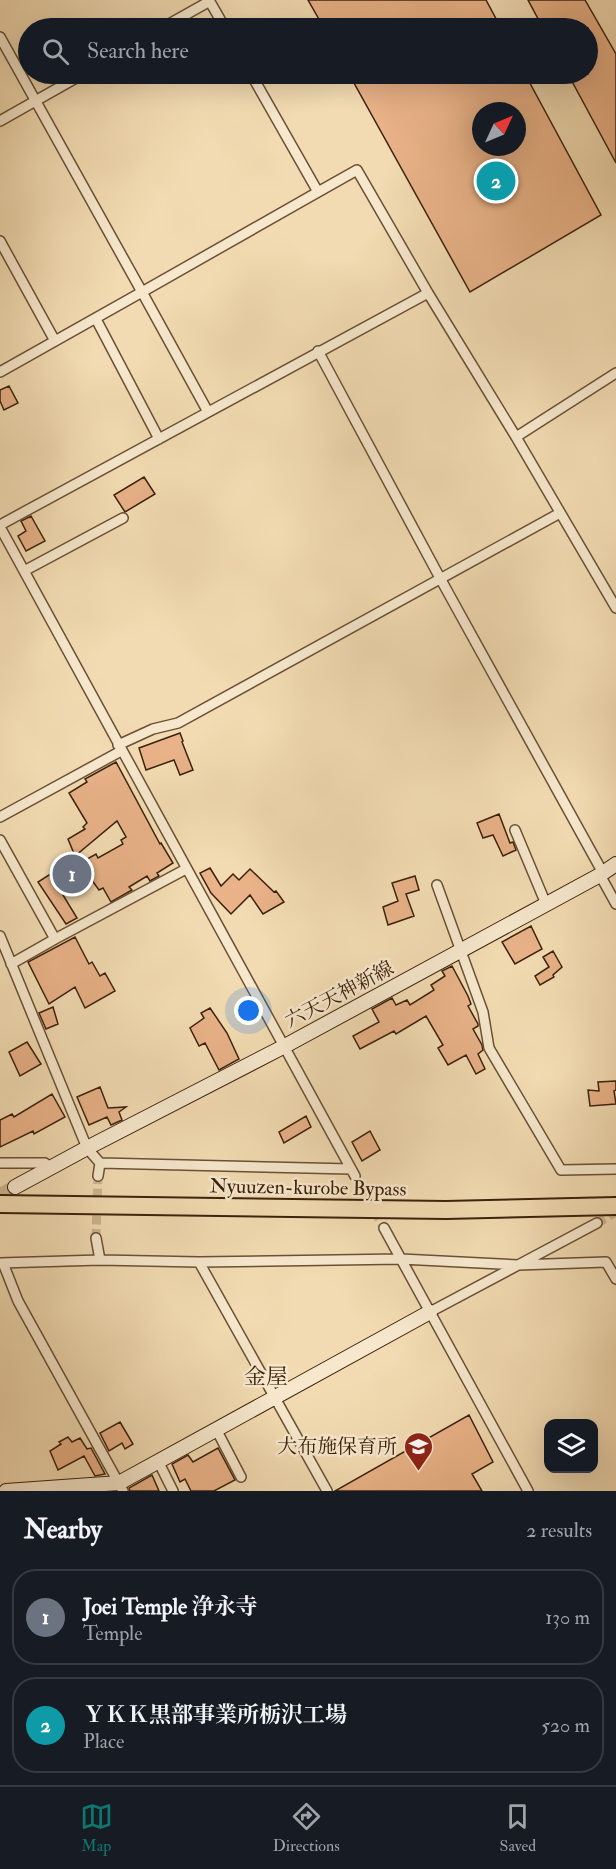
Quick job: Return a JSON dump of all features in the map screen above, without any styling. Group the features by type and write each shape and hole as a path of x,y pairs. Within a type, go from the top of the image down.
{"highway":[{"name":"Nyuuzen-kurobe Bypass","path":"0,1204 446,1210 616,1206"}],"main road":[{"name":"六天天神新線","path":"15,1187 283,1047 616,864"},
{"path":"6,1491 121,1487 158,1461 430,1312"}],"street":[{"path":"179,18 209,0 219,18"},
{"path":"0,37 18,69"},
{"path":"26,84 208,412"},
{"path":"0,121 66,84"},
{"path":"257,84 318,192"},
{"path":"0,372 357,170 616,608"},
{"path":"0,241 55,341"},
{"path":"0,936 87,1148 100,1163 353,1172 0,526 428,293"},
{"path":"96,318 159,439"},
{"path":"318,351 616,904"},
{"path":"516,436 616,373"},
{"path":"0,817 153,729 178,723 560,513"},
{"path":"24,571 123,518"},
{"path":"515,830 546,904"},
{"path":"0,840 55,939"},
{"path":"11,964 186,869"},
{"path":"437,885 483,1011 489,1048 561,1170 616,1169"},
{"path":"0,1163 45,1163 50,1169"},
{"path":"98,1176 100,1163"},
{"path":"430,1312 597,1223"},
{"path":"384,1228 528,1491"},
{"path":"96,1238 100,1260"},
{"path":"121,1487 18,1301 1,1263 100,1260 199,1262 401,1259 518,1265 606,1262 616,1279"},
{"path":"199,1262 327,1491"},
{"path":"216,1429 241,1477"},
{"path":"158,1461 173,1491"}],"building":[{"path":"308,0 486,0 496,18 318,18"},
{"path":"528,0 585,0 595,18 538,18"},
{"path":"598,23 616,54 616,163 573,84 598,84"},
{"path":"355,84 530,84 601,215 470,292"},
{"path":"9,386 18,403 4,410 0,401 0,390"},
{"path":"144,477 155,494 125,512 114,495"},
{"path":"31,516 45,541 26,551 18,536 26,531 21,521"},
{"path":"180,733 193,770 180,775 174,760 146,770 139,748"},
{"path":"116,762 160,844 173,863 157,873 159,876 150,881 147,876 129,887 132,890 111,902 103,888 99,890 91,879 63,895 77,918 66,924 38,882 63,866 66,871 96,854 98,858 123,844 121,840 126,837 117,821 75,856 68,839 85,829 83,827 87,823 69,793 87,782 85,779"},
{"path":"499,814 510,843 513,842 516,850 503,856 493,835 483,838 477,823"},
{"path":"210,868 221,886 233,874 239,880 250,869 274,892 276,891 284,902 263,914 250,895 231,914 211,893 200,873"},
{"path":"415,876 419,890 406,894 414,916 388,925 383,907 398,901 392,883"},
{"path":"531,926 542,949 515,964 502,942"},
{"path":"75,937 89,964 92,962 100,976 105,973 115,991 85,1008 75,987 49,1004 28,962"},
{"path":"553,951 562,967 553,975 554,977 540,985 535,976 549,967 543,957"},
{"path":"452,966 468,996 471,1004 468,1006 478,1024 473,1029 482,1045 483,1050 478,1054 485,1069 476,1074 466,1055 448,1065 438,1048 443,1045 426,1016 396,1034 394,1031 360,1049 353,1036 379,1022 372,1009 392,998 396,1005 407,1000 410,1005 434,990 431,985 445,976 442,971"},
{"path":"53,1007 58,1024 46,1029 39,1013"},
{"path":"210,1008 227,1033 239,1059 219,1070 205,1043 199,1046 190,1028 204,1018 201,1013"},
{"path":"27,1042 41,1064 20,1076 9,1052"},
{"path":"616,1081 614,1091 616,1104 590,1106 588,1090 599,1091 598,1082"},
{"path":"100,1087 108,1108 126,1107 119,1112 122,1120 111,1125 107,1117 89,1125 77,1097"},
{"path":"52,1094 65,1117 34,1134 33,1131 0,1147 0,1120 12,1114 14,1117"},
{"path":"306,1116 311,1127 284,1143 279,1132"},
{"path":"370,1131 380,1150 362,1161 352,1142"},
{"path":"469,1415 493,1462 472,1474 482,1491 335,1491"},
{"path":"120,1422 133,1444 125,1449 122,1443 109,1451 100,1433"},
{"path":"68,1437 72,1442 80,1438 87,1449 91,1448 105,1474 95,1476 84,1456 58,1470 50,1451"},
{"path":"218,1448 235,1480 214,1491 191,1491 185,1479 180,1482 172,1464 188,1455 193,1462"},
{"path":"152,1475 159,1491 130,1491 129,1488"}],"tunnel":[{"path":"96,1238 98,1176"},
{"path":"355,1176 384,1228"},
{"path":"0,1195 15,1187"},
{"path":"597,1223 616,1212"}],"place":[{"name":"ＹＫＫ黒部事業所栃沢工場","path":"496,181"},
{"name":"Joei Temple 浄永寺","path":"72,874"},
{"name":"大布施保育所","path":"418,1472"}],"district":[{"name":"金屋","path":"266,1376"}]}
